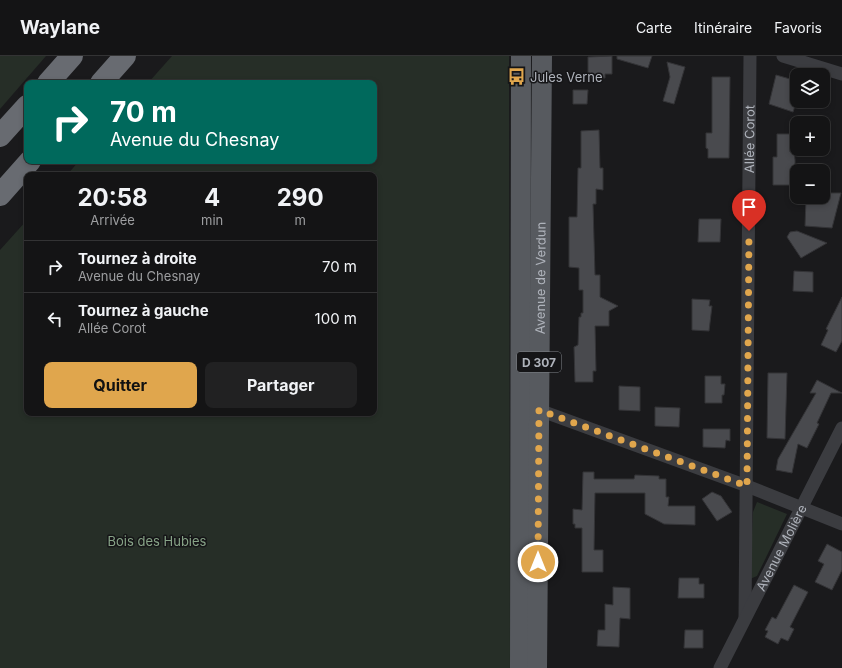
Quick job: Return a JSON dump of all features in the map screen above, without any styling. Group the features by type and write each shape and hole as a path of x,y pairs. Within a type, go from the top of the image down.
{"highway":[{"path":"51,80 72,56"},
{"path":"104,80 125,56"},
{"path":"0,136 24,109"},
{"path":"0,195 27,164"}],"main road":[{"name":"Avenue de Verdun","path":"520,668 521,56"},
{"name":"Avenue de Verdun","path":"537,668 542,56"}],"street":[{"name":"Allée Corot","path":"745,617 750,56"},
{"path":"783,56 842,74"},
{"path":"539,410 747,486 842,524"},
{"name":"Avenue Molière","path":"720,668 842,428"}],"green space":[{"path":"0,56 46,56 24,80 0,109"},
{"name":"Bois des Hubies","path":"172,56 509,56 510,668 0,668 0,250 24,223 24,416 377,416 377,172 70,172 76,164 377,164 377,80 151,80"},
{"path":"757,502 787,514 757,576 750,579 753,512"}],"building":[{"path":"612,56 612,74 605,74 605,78 588,78 588,57"},
{"path":"617,56 652,56 648,68 617,59"},
{"path":"667,62 685,67 674,104 663,101 670,77"},
{"path":"776,75 790,79 790,108 794,108 793,112 769,104"},
{"path":"712,77 730,77 729,158 708,158 706,133 712,133"},
{"path":"573,90 588,90 587,104 573,104"},
{"path":"599,130 600,168 603,168 603,190 596,189 596,204 593,204 595,275 600,275 600,297 618,306 609,311 609,326 595,326 596,371 593,371 593,382 575,382 574,347 578,345 579,317 581,317 581,313 583,313 583,290 579,290 579,268 569,267 569,217 577,217 578,168 581,168 581,131"},
{"path":"777,134 790,134 790,156 794,156 795,164 790,164 790,185 773,185 773,157 777,157"},
{"path":"830,193 841,193 832,228 805,226 806,204 830,204"},
{"path":"699,219 721,219 720,242 698,242"},
{"path":"797,231 827,243 801,258 787,237 790,232"},
{"path":"794,271 813,272 813,292 793,291"},
{"path":"842,297 842,341 836,352 821,345 828,330 826,329"},
{"path":"692,299 710,300 709,306 712,306 709,331 692,330"},
{"path":"768,373 787,373 785,439 767,438"},
{"path":"705,376 721,376 721,384 725,384 724,395 722,395 722,403 705,403"},
{"path":"817,380 842,393 831,393 817,423 819,424 807,448 798,444 792,473 776,470 778,459 816,393 810,393"},
{"path":"619,386 640,387 640,411 619,410"},
{"path":"655,407 680,408 679,427 655,426"},
{"path":"703,429 730,429 730,441 726,440 725,448 703,447"},
{"path":"583,472 594,472 594,479 634,479 635,475 659,476 659,479 666,479 666,497 669,497 668,506 695,506 695,525 664,524 645,514 645,493 595,493 594,550 603,550 603,572 582,572 582,528 575,528 575,524 573,524 573,509 582,510"},
{"path":"712,492 721,496 732,512 717,521 702,499"},
{"path":"827,544 842,552 842,570 832,590 815,582 824,564 818,561"},
{"path":"679,578 699,578 699,584 704,584 704,598 678,598"},
{"path":"794,585 808,592 790,627 794,629 788,641 781,638 778,644 765,637 768,631 765,630 772,617 776,619"},
{"path":"613,587 630,588 630,619 620,618 619,647 597,646 598,630 605,630 605,604 613,605"},
{"path":"685,630 703,630 703,648 684,648"}],"place":[{"name":"Jules Verne","path":"517,77"}],"route":[{"path":"538,562 539,410 747,486 749,231"}]}
